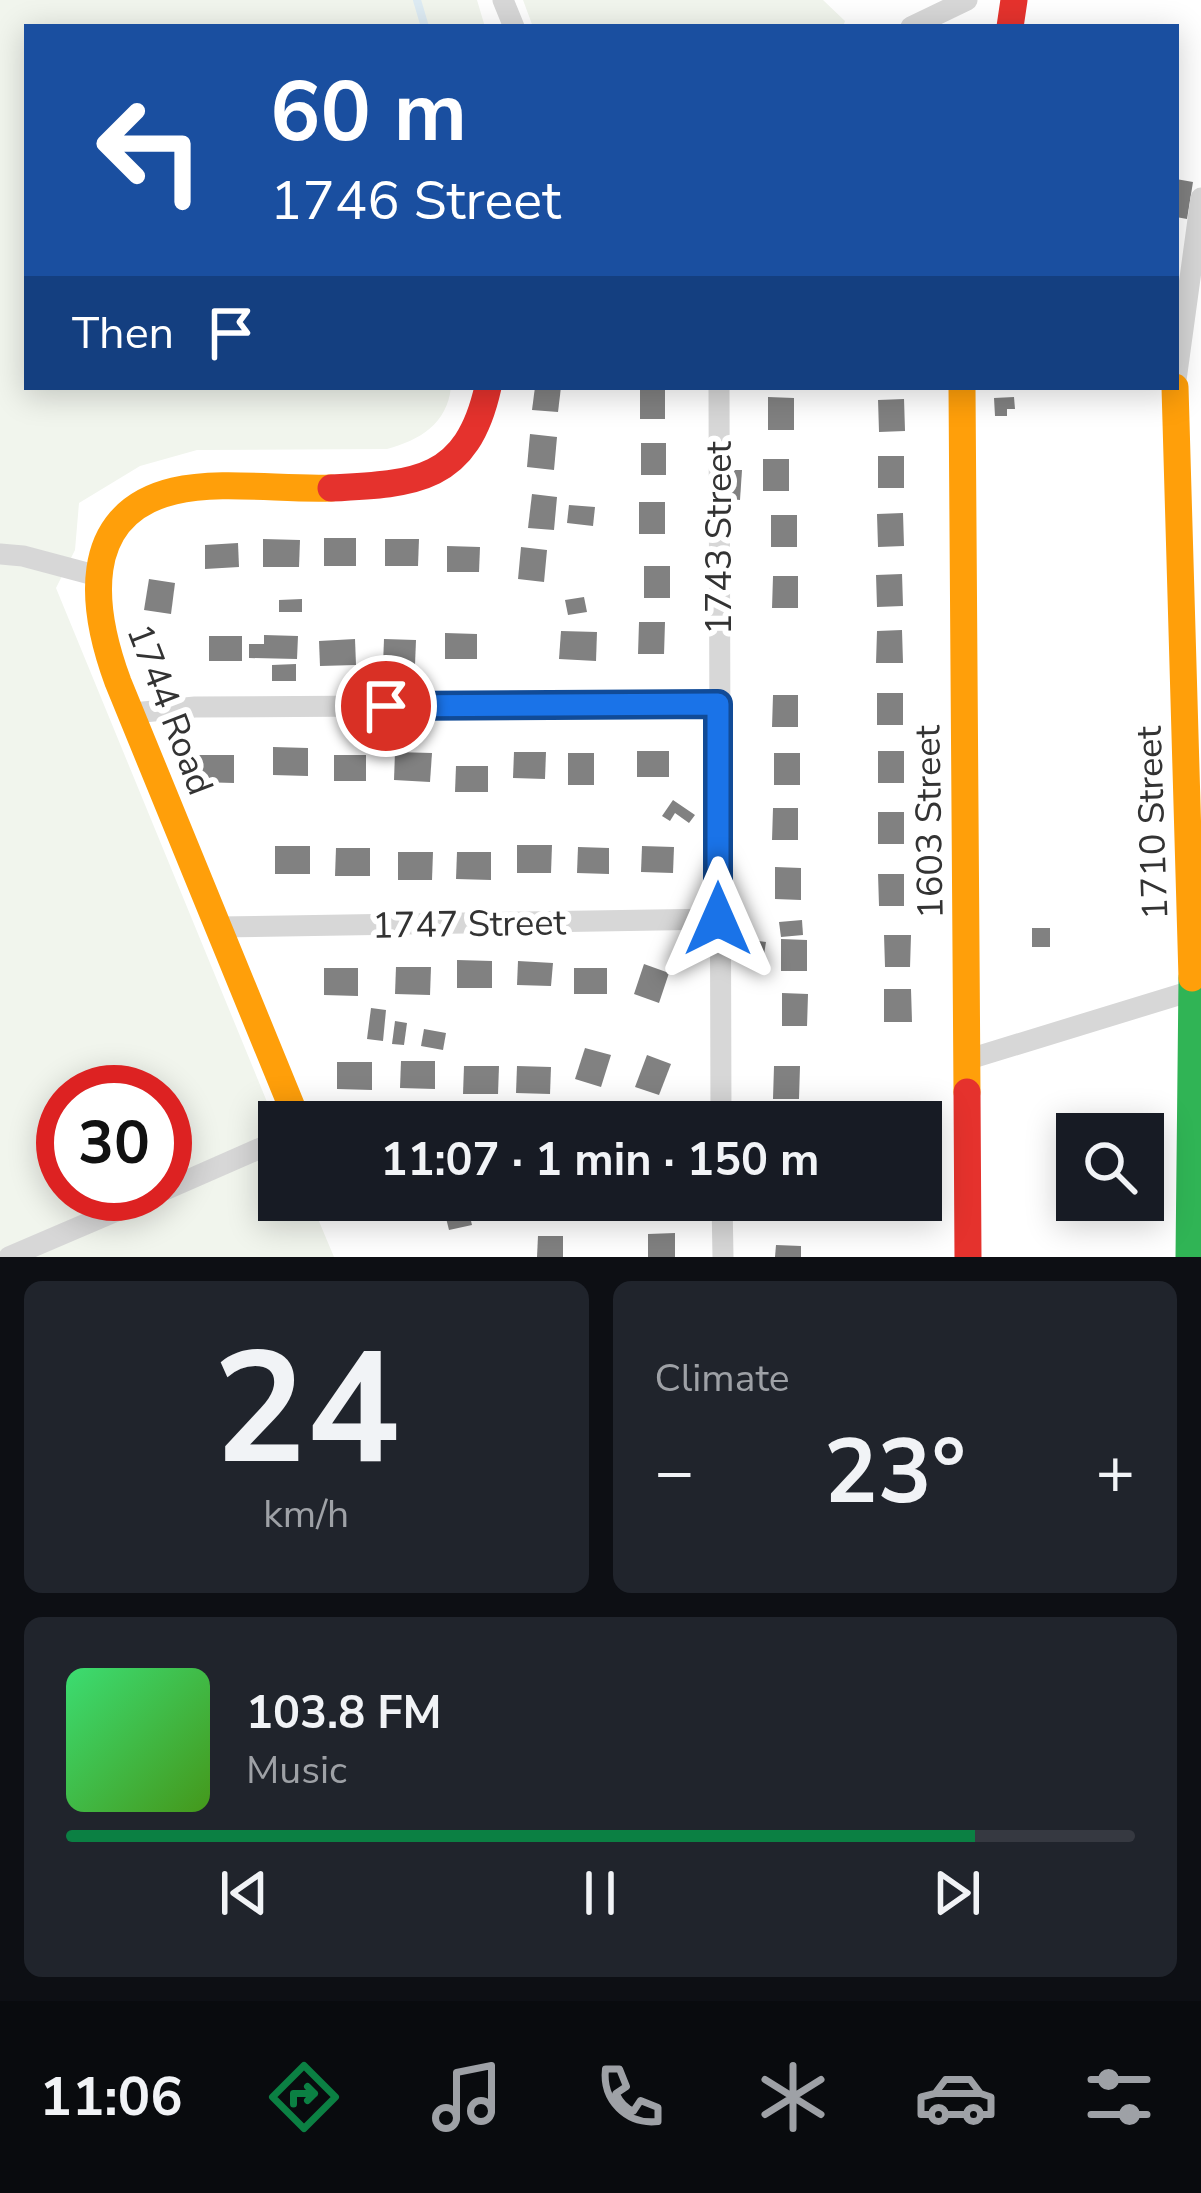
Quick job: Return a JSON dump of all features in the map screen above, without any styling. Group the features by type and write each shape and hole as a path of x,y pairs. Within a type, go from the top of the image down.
{"street":[{"path":"916,24 968,0"},
{"name":"1710 Street","path":"1179,361 1201,198"},
{"name":"1744 Road","path":"289,1101 133,713 108,667 94,605 104,550 119,519 146,499 173,491 387,485 424,479 455,460 478,428 487,390"},
{"name":"1743 Street","path":"718,390 721,1101"},
{"name":"1603 Street","path":"962,390 968,1257"},
{"name":"1710 Street","path":"1177,390 1190,514 1196,1257"},
{"path":"0,554 98,576"},
{"path":"133,713 195,707 718,704"},
{"name":"1747 Street","path":"219,927 718,919"},
{"path":"966,1060 1197,988"},
{"path":"192,1178 258,1149"},
{"path":"9,1257 50,1249 104,1221"},
{"path":"722,1221 723,1257"}],"shaded area":[{"path":"0,0 477,0 484,24 24,24 24,390 450,390 438,421 410,441 387,449 197,450 140,466 79,503 75,550 56,588 267,1101 258,1101 258,1221 319,1221 334,1257 0,1257"},
{"path":"523,0 823,0 845,21 844,24 532,24"}],"building":[{"path":"1179,180 1193,182 1187,219 1179,218"},
{"path":"535,390 561,390 558,412 532,410"},
{"path":"640,390 665,390 665,419 640,419"},
{"path":"768,397 794,398 794,430 768,430"},
{"path":"1014,397 1015,409 1007,409 1007,416 995,416 994,398"},
{"path":"904,399 905,431 879,432 878,400"},
{"path":"530,434 557,437 554,470 527,467"},
{"path":"641,443 666,443 666,475 641,475"},
{"path":"878,456 904,456 904,488 878,488"},
{"path":"763,459 789,459 789,491 763,491"},
{"path":"732,470 742,470 740,500 731,499"},
{"path":"532,494 557,497 554,530 528,528"},
{"path":"639,502 665,502 665,534 639,534"},
{"path":"569,505 595,507 593,526 567,523"},
{"path":"903,513 904,546 878,547 877,514"},
{"path":"771,515 797,515 797,547 771,547"},
{"path":"324,538 356,538 356,566 324,566"},
{"path":"263,539 300,540 299,567 263,567"},
{"path":"385,539 419,539 418,566 385,566"},
{"path":"238,543 239,567 205,569 205,545"},
{"path":"447,546 480,547 479,572 447,572"},
{"path":"521,547 547,550 544,582 518,579"},
{"path":"644,566 670,566 670,598 644,598"},
{"path":"902,574 903,606 877,607 876,575"},
{"path":"773,576 798,576 798,608 772,608"},
{"path":"149,579 175,583 171,614 144,610"},
{"path":"584,597 587,612 568,615 565,600"},
{"path":"302,599 302,612 279,612 279,600"},
{"path":"639,622 665,622 664,654 638,654"},
{"path":"902,630 903,663 876,663 877,631"},
{"path":"561,631 597,632 596,661 559,659"},
{"path":"445,633 477,634 477,659 445,659"},
{"path":"264,635 298,636 297,659 249,658 249,644 264,644"},
{"path":"209,636 242,636 242,661 209,661"},
{"path":"355,639 356,665 320,666 319,641"},
{"path":"384,639 416,640 415,665 383,665"},
{"path":"296,664 296,681 272,681 272,665"},
{"path":"877,693 903,693 903,725 877,725"},
{"path":"773,695 798,695 798,727 772,727"},
{"path":"273,747 308,748 308,776 273,775"},
{"path":"637,751 669,751 669,777 637,777"},
{"path":"878,751 904,751 904,783 878,783"},
{"path":"395,752 432,753 430,782 394,780"},
{"path":"514,752 546,752 545,779 513,778"},
{"path":"568,753 594,753 594,785 568,785"},
{"path":"774,753 800,753 800,785 774,785"},
{"path":"199,755 234,755 234,783 199,782"},
{"path":"334,755 366,755 366,781 334,781"},
{"path":"456,766 488,766 488,792 455,792"},
{"path":"673,800 695,815 689,823 675,813 670,821 662,816"},
{"path":"773,808 798,808 798,840 772,840"},
{"path":"878,812 904,812 904,844 878,844"},
{"path":"517,845 552,845 551,873 517,873"},
{"path":"275,846 310,846 310,874 275,874"},
{"path":"642,846 674,847 673,873 641,872"},
{"path":"578,847 609,848 609,874 577,873"},
{"path":"336,848 370,848 370,876 335,876"},
{"path":"398,852 433,852 432,880 398,880"},
{"path":"457,852 491,852 491,880 456,879"},
{"path":"775,867 801,868 801,900 775,899"},
{"path":"878,874 904,874 904,906 879,906"},
{"path":"802,920 803,935 781,937 779,922"},
{"path":"1032,928 1050,928 1050,947 1032,947"},
{"path":"884,935 911,935 910,967 885,967"},
{"path":"781,939 807,940 807,971 781,971"},
{"path":"751,940 766,942 763,961 749,959"},
{"path":"457,960 492,961 492,988 457,988"},
{"path":"518,961 553,963 551,986 517,985"},
{"path":"644,964 669,973 659,1003 634,994"},
{"path":"396,967 431,967 430,995 395,994"},
{"path":"324,968 358,968 358,996 324,995"},
{"path":"574,968 607,968 607,994 574,994"},
{"path":"884,989 911,989 912,1022 884,1022"},
{"path":"782,993 808,994 807,1026 782,1026"},
{"path":"371,1008 386,1010 383,1041 367,1039"},
{"path":"395,1021 407,1023 404,1045 392,1044"},
{"path":"424,1029 446,1033 443,1050 421,1046"},
{"path":"585,1048 611,1055 601,1087 575,1079"},
{"path":"647,1055 671,1064 659,1095 635,1087"},
{"path":"401,1061 435,1061 435,1089 400,1088"},
{"path":"337,1062 372,1062 372,1090 337,1089"},
{"path":"464,1066 499,1066 498,1094 463,1094"},
{"path":"517,1066 551,1067 550,1094 516,1093"},
{"path":"774,1066 800,1066 799,1099 773,1099"},
{"path":"447,1221 471,1221 472,1225 449,1230"},
{"path":"675,1233 675,1257 648,1257 648,1234"},
{"path":"538,1236 563,1236 563,1257 537,1257"},
{"path":"776,1245 801,1246 801,1257 775,1257"}],"waterway":[{"path":"417,0 424,24"}],"traffic: fast":[{"path":"1189,1257 1192,978"}],"traffic: slow":[{"path":"962,390 967,1092"},
{"path":"1175,390 1192,978"},
{"path":"289,1101 118,682 102,626 100,569 107,543 121,521 143,503 174,491 231,486 331,488"}],"traffic: jam":[{"path":"1010,24 1014,0"},
{"path":"331,488 389,484 434,471 467,442 487,390"},
{"path":"967,1092 968,1257"}],"route":[{"path":"386,706 718,704 718,919"}]}
